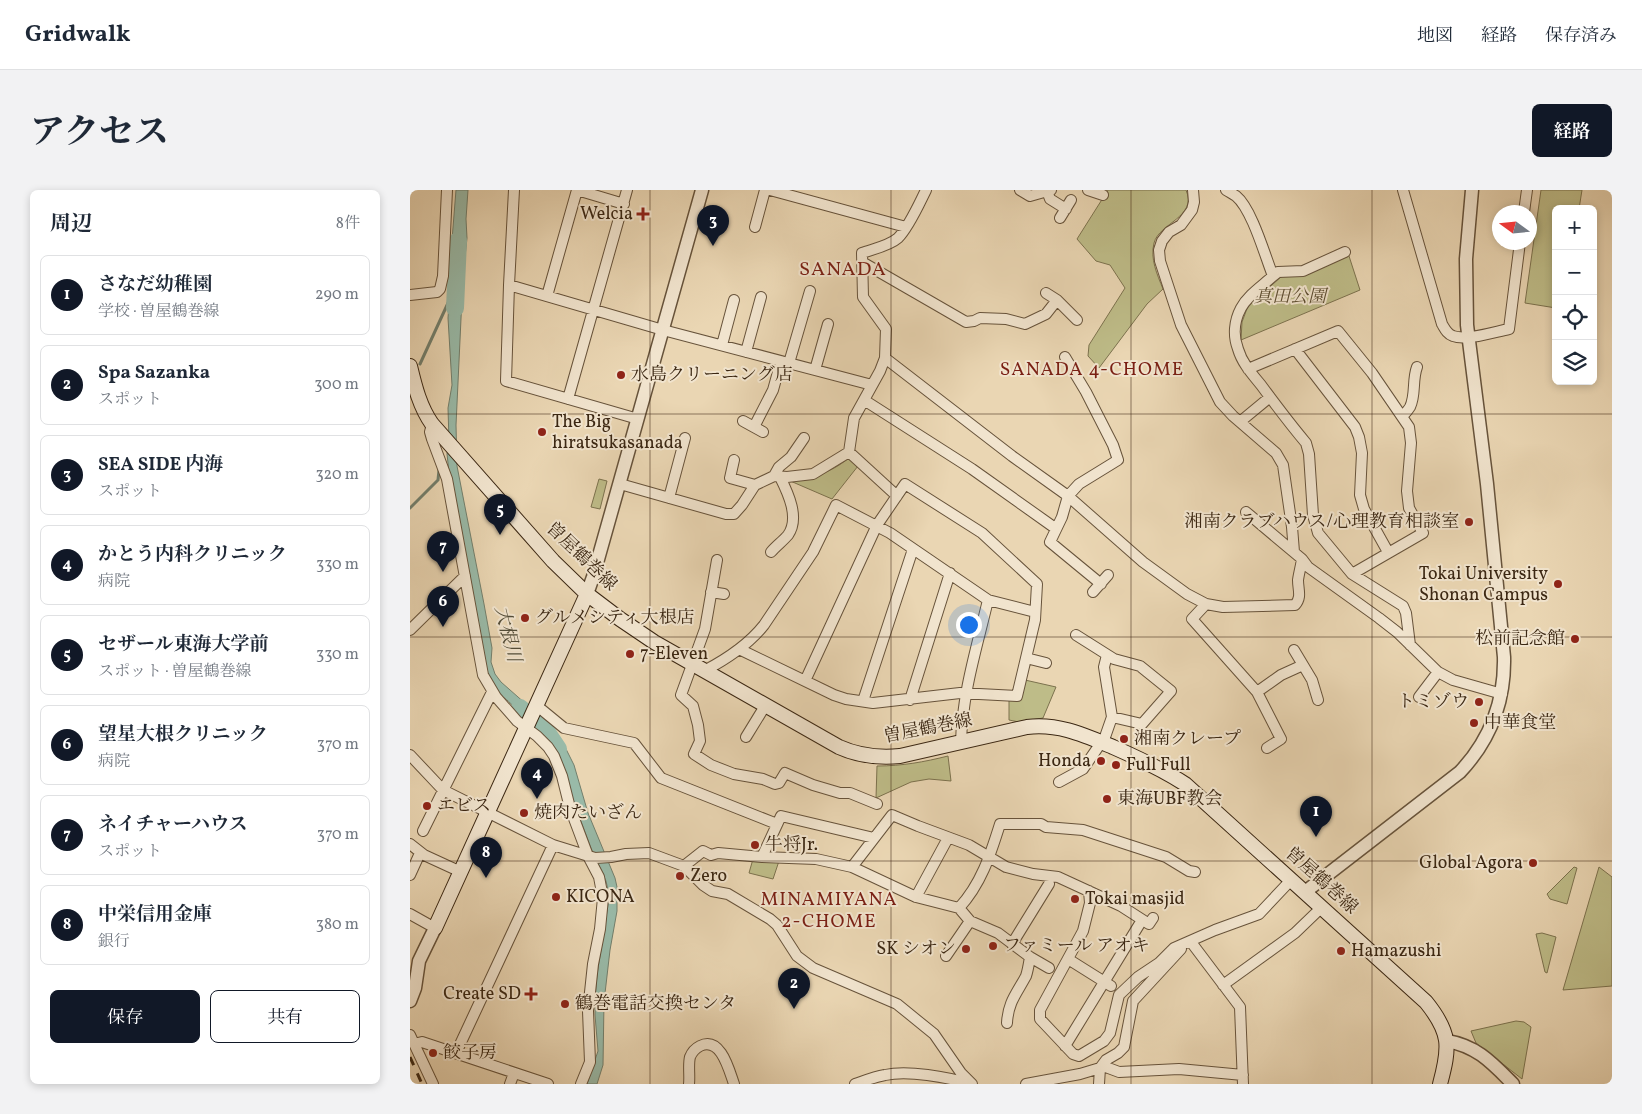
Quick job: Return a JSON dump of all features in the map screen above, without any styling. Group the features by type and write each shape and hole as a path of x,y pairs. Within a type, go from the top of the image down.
{"main road":[{"name":"曽屋鶴巻線","path":"410,366 419,400 434,426 553,561 587,594 654,642 839,747 873,757 900,756 1040,725 1067,729 1101,742 1158,767 1185,784 1426,1002 1438,1019 1447,1041 1447,1054 1440,1084"},
{"path":"435,928 587,594"}],"street":[{"path":"410,295 438,292 440,289 443,276 447,190"},
{"path":"514,190 508,285 506,381 638,419"},
{"path":"547,296 577,190 624,204"},
{"path":"568,399 627,190"},
{"path":"587,594 620,484 702,190"},
{"path":"755,227 765,190"},
{"path":"770,190 906,227"},
{"path":"849,452 854,418 884,358 886,330 862,297 862,253 898,238 926,190"},
{"path":"1020,190 1030,196 1049,191 1050,199 1069,204 1060,218"},
{"path":"1088,190 1103,195"},
{"path":"884,358 1012,456 1068,496 1143,562 1187,594 1206,604 1223,607 1295,606 1300,594 1298,556 1283,465 1276,453 1233,416 1220,402 1181,325 1160,261 1159,250 1162,241 1169,232 1181,225 1192,210 1194,202 1193,190"},
{"path":"1226,190 1237,196 1243,204 1255,228 1273,276"},
{"path":"1403,190 1442,324 1447,333 1452,336 1468,337 1509,330 1519,250"},
{"path":"1305,892 1460,772 1488,735 1502,694 1504,666 1502,639 1487,484 1468,337 1466,259 1472,190"},
{"path":"1525,205 1527,190"},
{"path":"1345,252 1304,271 1278,272 1273,276 1240,309 1235,331 1237,345 1248,369 1306,443 1309,454 1313,515 1318,533 1352,574 1402,606 1406,613 1410,645"},
{"path":"862,262 966,322 980,318 1006,319 1025,324 1046,314 1057,300"},
{"path":"508,285 663,330 872,385"},
{"path":"1046,293 1057,300 1077,320"},
{"path":"743,422 758,430 772,390 785,362 794,329 806,297"},
{"path":"722,345 734,300"},
{"path":"746,352 756,303"},
{"path":"815,370 828,324"},
{"path":"1248,369 1338,330 1372,373 1409,427 1411,442 1407,491 1409,508 1422,533 1352,574"},
{"path":"1295,349 1355,427 1362,453 1360,495 1364,509 1388,552"},
{"path":"1065,357 1086,392 1113,445 1118,460 1079,484 1068,496 1062,517 1055,528 1050,542 1101,584"},
{"path":"1402,416 1410,407 1414,374 1417,368"},
{"path":"1241,421 1270,398"},
{"path":"864,400 972,469 1055,528"},
{"path":"434,426 430,432 447,479 483,675 492,692 516,720 527,727 543,742 554,756 562,776 570,808 599,877 603,898 588,1011 590,1062 581,1084"},
{"path":"669,498 685,438"},
{"path":"771,552 789,533 793,520 790,496 777,477 779,467 791,456 804,438"},
{"path":"734,460 730,478 755,485 777,477 813,474 849,452"},
{"path":"849,452 897,496"},
{"path":"620,484 726,514 734,514 755,485"},
{"path":"739,649 805,681 834,695 846,699 873,703 966,693 1017,696 1034,620 1037,584 982,533 905,484 877,525 805,681"},
{"path":"698,668 739,649 756,636 813,552 836,505 877,525 988,600 1035,612"},
{"path":"1246,512 1298,556 1308,567 1379,618 1438,672 1453,680 1502,694"},
{"path":"863,701 913,549"},
{"path":"717,560 698,668 681,695 693,706 698,725 700,741 694,754 710,765 734,774 763,779 775,784 779,783 785,774 813,785 850,794 877,804"},
{"path":"910,700 950,573"},
{"path":"1093,592 1108,575"},
{"path":"410,630 465,576"},
{"path":"711,592 724,594"},
{"path":"961,743 961,724 966,693 988,600"},
{"path":"1206,604 1192,619 1257,692 1282,739 1266,748"},
{"path":"1076,635 1114,660 1140,666 1172,691 1142,724 1112,717"},
{"path":"1294,650 1312,680 1318,700"},
{"path":"1060,782 1083,769 1105,737 1112,717 1104,667 1107,655"},
{"path":"1026,658 1046,663"},
{"path":"1257,692 1281,675 1303,665"},
{"path":"1419,697 1438,672"},
{"path":"423,831 492,692"},
{"path":"746,737 765,706"},
{"path":"536,707 564,728 634,743 661,778 777,824"},
{"path":"410,755 443,790 553,845 592,857 649,853 684,866 707,888 712,891 728,894 770,919 777,925 797,956 813,968 897,1004 934,1034 971,1084"},
{"path":"852,867 892,815 969,845 1006,867 1033,874 1058,877 1121,906 1149,924 1153,918"},
{"path":"762,857 781,816 874,838"},
{"path":"959,908 971,895 990,858 1000,824 1041,824 1046,827 1083,830 1166,857 1189,871 1195,872"},
{"path":"916,897 948,838"},
{"path":"410,844 420,853 461,872"},
{"path":"456,1053 553,845"},
{"path":"684,866 702,851 711,854 816,859 852,867 916,897 959,908 970,921 998,933 1030,957 1049,968"},
{"path":"410,875 420,853"},
{"path":"1089,891 1090,903 1083,931 1040,1010 1040,1019 1073,1054 1079,1056 1104,1042 1110,1033 1119,995 1138,977 1159,963 1174,948 1259,914 1290,880"},
{"path":"1012,944 1049,884"},
{"path":"1223,985 1295,934 1322,907"},
{"path":"410,914 435,928 419,961 415,988 410,1001"},
{"path":"1065,1046 1108,984 1142,920"},
{"path":"946,956 970,921"},
{"path":"1026,1084 1080,1074 1101,1067 1119,1072 1179,1069 1243,1079 1240,1007 1223,985 1183,944"},
{"path":"1099,1084 1101,1067 1106,1060 1124,1047 1133,1001 1183,944"},
{"path":"1007,1023 1007,1014 1012,998 1026,975 1030,957"},
{"path":"1068,959 1108,984"},
{"path":"412,1039 548,1084"},
{"path":"412,1039 434,1084"},
{"path":"1447,1041 1473,1048 1513,1084"},
{"path":"689,1084 690,1058 696,1048 703,1044 710,1044 721,1052 734,1084"},
{"path":"510,1084 514,1073"},
{"path":"854,1084 891,1074 954,1078 971,1084"}],"green space":[{"path":"1108,190 1186,190 1188,199 1187,207 1157,236 1154,243 1153,255 1156,272 1163,289 1147,304 1099,368 1088,356 1089,345 1125,288 1110,265 1096,261 1077,239"},
{"path":"1541,190 1582,190 1580,205 1552,205 1552,307 1525,303 1533,250 1537,250 1537,218"},
{"name":"真田公園","path":"1348,253 1360,290 1241,340 1242,322 1248,306 1281,277"},
{"path":"849,458 858,466 832,499 788,480 820,474 835,468"},
{"path":"599,479 607,481 600,509 591,507"},
{"path":"1025,680 1056,687 1043,718 1019,722 1009,720 1009,698"},
{"path":"948,756 951,781 929,779 911,782 876,798 877,766 913,763"},
{"path":"753,859 779,861 773,879 749,873"},
{"path":"1574,867 1577,868 1567,904 1550,899 1547,894"},
{"path":"1599,867 1612,877 1612,986 1563,990"},
{"path":"1542,933 1556,937 1547,973 1545,972 1536,934"},
{"path":"1516,1021 1524,1022 1531,1027 1522,1079 1476,1043 1471,1031"}],"shaded area":[{"path":"456,190 468,190 456,425 457,466 492,648 491,662 495,674 501,682 552,727 562,741 574,765 588,813 617,887 617,911 604,1002 603,1065 597,1084 587,1084 598,1051 595,998 608,905 609,894 606,881 591,848 556,750 544,735 545,733 540,724 500,696 486,670 450,481 447,454 449,441 448,408 452,385 448,318 450,290 457,282 457,245 452,240"}],"pier":[{"path":"525,701 544,717 540,727 527,717 519,714"}],"waterway":[{"name":"大根川","path":"455,308 458,241"},
{"path":"420,364 451,299"},
{"path":"410,508 438,480 439,470"},
{"name":"大根川","path":"520,708 546,731 558,749"}],"railway":[{"path":"410,1057 422,1084"}],"place":[{"name":"Welcia","path":"643,214"},
{"name":"SEA SIDE 内海","path":"713,246"},
{"name":"水島クリーニング店","path":"621,375"},
{"name":"The Big hiratsukasanada","path":"542,432"},
{"name":"湘南クラブハウス/心理教育相談室","path":"1469,522"},
{"name":"セザール東海大学前","path":"500,535"},
{"name":"ネイチャーハウス","path":"443,572"},
{"name":"Tokai University Shonan Campus","path":"1558,584"},
{"name":"グルメシティ大根店","path":"525,618"},
{"name":"望星大根クリニック","path":"443,627"},
{"name":"松前記念館","path":"1575,639"},
{"name":"7-Eleven","path":"630,654"},
{"name":"トミゾウ","path":"1479,702"},
{"name":"中華食堂","path":"1474,723"},
{"name":"湘南クレープ","path":"1124,739"},
{"name":"Honda","path":"1101,761"},
{"name":"Full Full","path":"1116,765"},
{"name":"かとう内科クリニック","path":"537,799"},
{"name":"東海UBF教会","path":"1107,799"},
{"name":"エビス","path":"427,806"},
{"name":"焼肉たいざん","path":"524,813"},
{"name":"さなだ幼稚園","path":"1316,837"},
{"name":"牛将Jr.","path":"755,845"},
{"name":"Global Agora","path":"1533,863"},
{"name":"Zero","path":"680,876"},
{"name":"中栄信用金庫","path":"486,878"},
{"name":"KICONA","path":"556,897"},
{"name":"Tokai masjid","path":"1075,899"},
{"name":"ファミール アオキ","path":"993,946"},
{"name":"SK シオン","path":"966,949"},
{"name":"Hamazushi","path":"1341,951"},
{"name":"Create SD","path":"531,994"},
{"name":"鶴巻電話交換センタ","path":"565,1004"},
{"name":"Spa Sazanka","path":"794,1009"},
{"name":"餃子房","path":"433,1053"}],"district":[{"name":"SANADA","path":"843,270"},
{"name":"SANADA 4-CHOME","path":"1092,370"},
{"name":"MINAMIYANA 2-CHOME","path":"829,911"}]}
